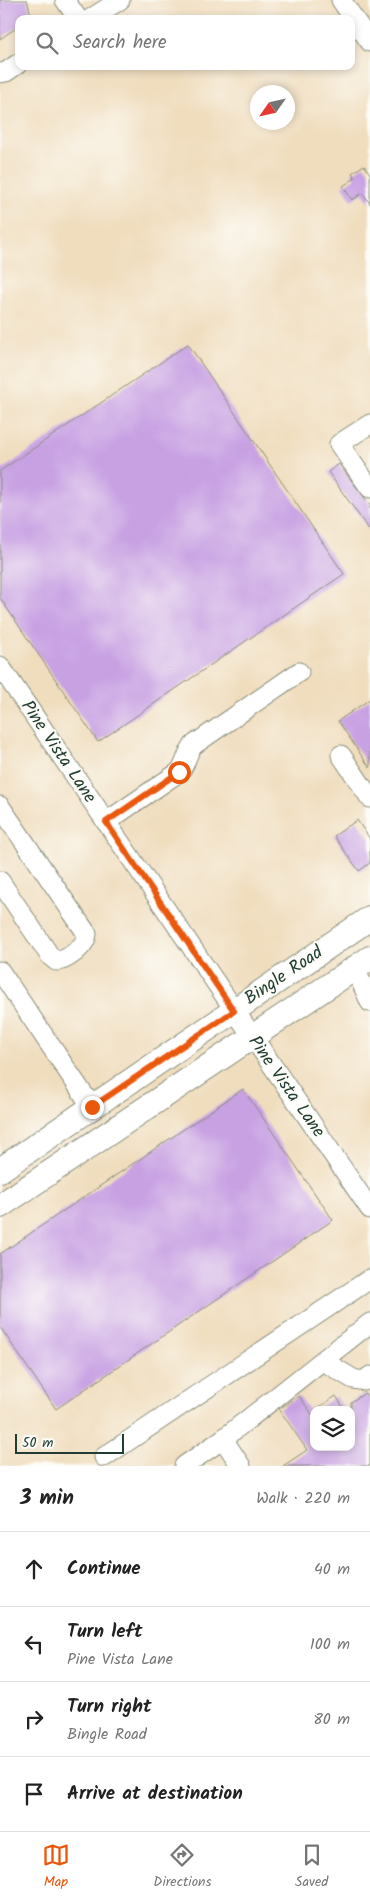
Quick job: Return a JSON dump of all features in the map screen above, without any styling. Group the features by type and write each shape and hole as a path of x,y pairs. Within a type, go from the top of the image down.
{"main road":[{"name":"Bingle Road","path":"2,1163 92,1107 370,918"},
{"name":"Bingle Road","path":"0,1206 363,963"},
{"path":"2,1163 23,1190"}],"street":[{"path":"65,0 75,15"},
{"path":"96,15 120,0"},
{"path":"341,0 351,15"},
{"path":"355,20 370,42"},
{"path":"0,73 6,72 15,66"},
{"path":"370,424 339,444 370,488"},
{"name":"Pine Vista Lane","path":"0,666 234,1011 363,1183 370,1209"},
{"path":"106,822 179,772 184,765 189,749 195,744 299,672"},
{"path":"341,755 370,798"},
{"path":"0,806 87,934 87,938 82,946 61,960 56,961 50,956 0,881"},
{"path":"363,963 370,1002"},
{"path":"0,972 92,1107"},
{"path":"104,1457 370,1278"},
{"path":"184,1466 223,1440 370,1323"},
{"path":"323,1361 353,1379 364,1381 370,1376"},
{"path":"223,1440 241,1466"}],"building":[{"path":"0,0 27,0 31,15 15,15 15,29 0,39"},
{"path":"364,165 370,174 370,204 363,193 352,200 343,186 355,178 352,173"},
{"path":"188,344 344,574 98,742 0,598 0,471"},
{"path":"339,464 370,505 370,531 328,472"},
{"path":"370,699 370,768 338,721"},
{"path":"357,820 370,839 370,863 359,871 334,836"},
{"path":"243,1089 333,1220 56,1409 0,1327 0,1254"},
{"path":"365,1393 370,1400 370,1466 283,1466 307,1450 279,1409 299,1396 310,1411 310,1451 355,1451 355,1406 351,1406 351,1402"},
{"path":"336,1396 342,1406 321,1406"}],"route":[{"path":"92,1107 234,1011 106,822 179,772"}]}
